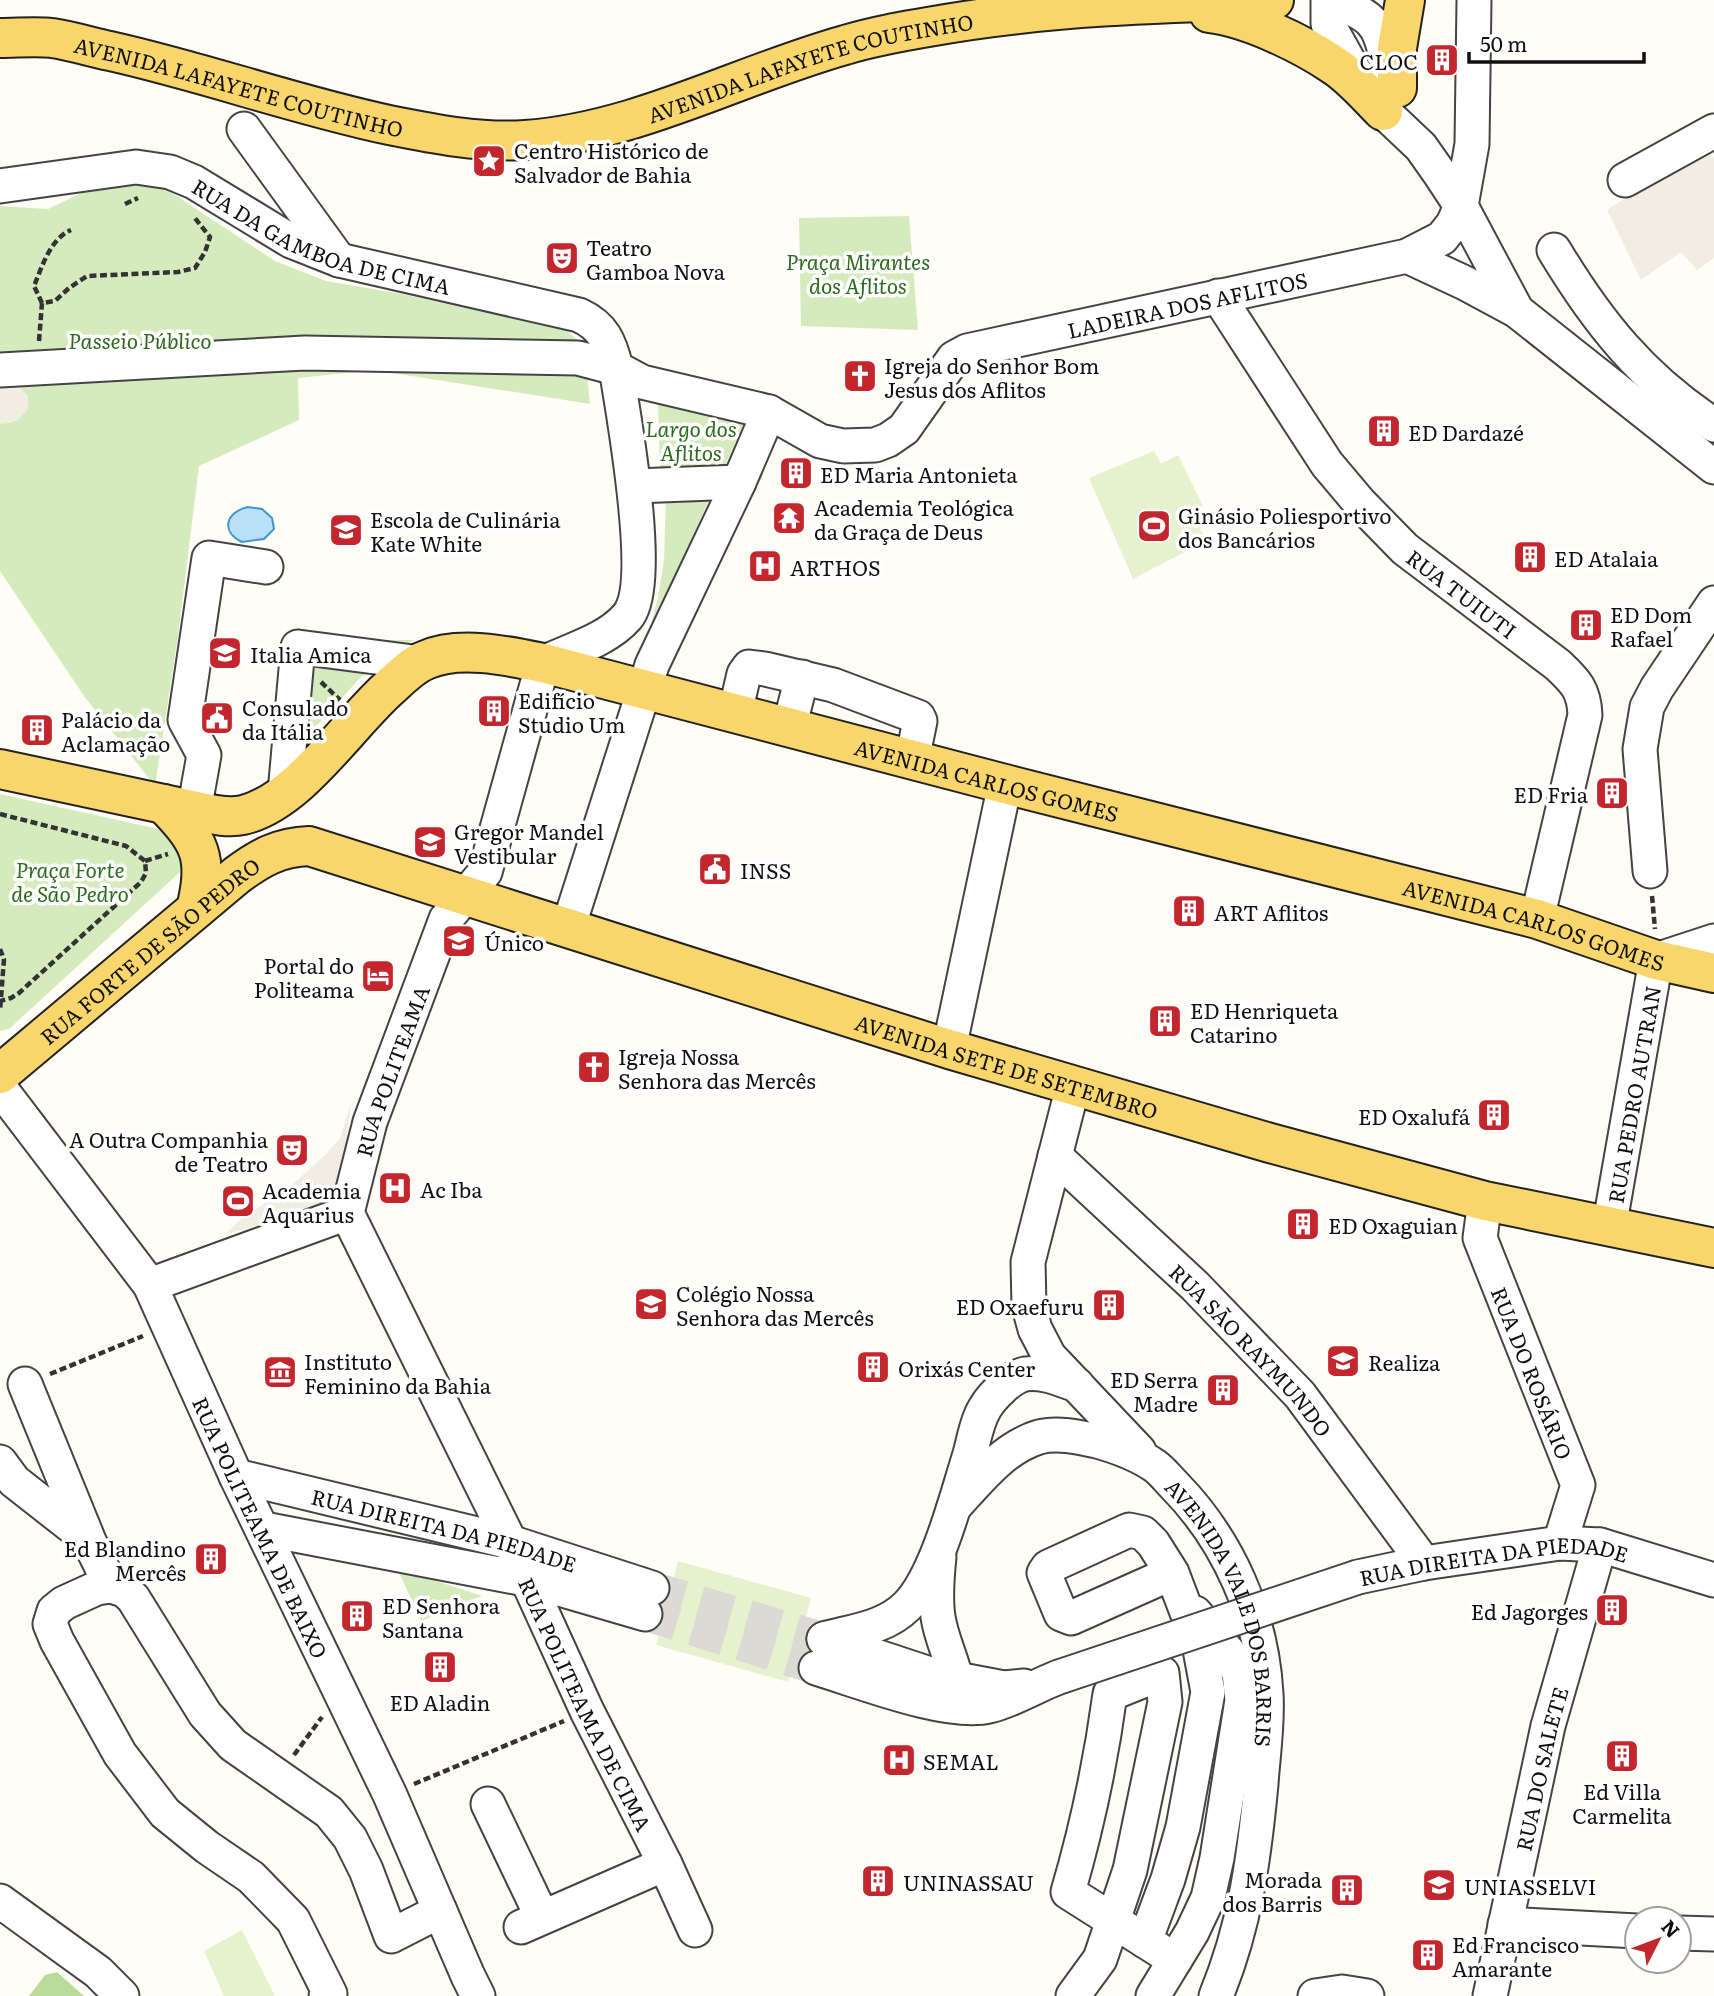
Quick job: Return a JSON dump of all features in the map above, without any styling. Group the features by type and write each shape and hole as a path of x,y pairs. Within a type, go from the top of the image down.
{"main road":[{"name":"AVENIDA LAFAYETE COUTINHO","path":"0,38 51,38 117,52 335,114 450,138 524,140 586,132 642,117 845,44 966,20 1138,2 1274,0"},
{"path":"1138,2 1217,14 1254,25 1337,66 1390,99 1405,0"},
{"name":"AVENIDA CARLOS GOMES","path":"292,788 373,702 400,677 425,660 461,653 499,654 543,663 1537,919 1656,960 1714,973"},
{"path":"0,769 222,816 242,815 259,809 292,788 299,830 309,846"},
{"path":"179,807 184,824 197,843 202,865 202,884 196,909"},
{"name":"AVENIDA SETE DE SETEMBRO","path":"309,846 1073,1086 1485,1201 1714,1248"},
{"name":"RUA FORTE DE SÃO PEDRO","path":"0,1074 259,859 289,847 309,846"}],"street":[{"path":"1329,0 1360,11 1370,20 1384,44 1390,99 1461,206 1517,311"},
{"path":"1461,206 1472,144 1474,0"},
{"path":"244,129 339,260"},
{"path":"1625,180 1714,131"},
{"name":"RUA DA GAMBOA DE CIMA","path":"0,186 136,167 170,172 194,182 291,241 339,260 579,315 593,322 603,332 616,368"},
{"name":"LADEIRA DOS AFLITOS","path":"769,412 820,441 843,446 875,445 904,429 954,358 967,351 1407,256 1442,238 1453,224 1461,206"},
{"path":"1554,250 1583,299 1632,359 1688,408 1714,425"},
{"path":"1407,256 1517,311 1713,466"},
{"name":"RUA TUIUTI","path":"1218,296 1327,464 1359,502 1405,549 1558,666 1575,681 1584,698 1585,715 1537,919"},
{"path":"0,370 305,353 578,358 616,368 642,382 769,412 739,482 652,665 568,928"},
{"path":"543,663 601,637 618,626 630,614 636,595 638,570 635,486 616,368"},
{"path":"635,486 739,482"},
{"path":"179,807 205,755 185,720 209,558 266,567"},
{"path":"1650,871 1640,749 1647,707 1714,603"},
{"path":"292,788 299,643 421,663"},
{"name":"RUA POLITEAMA","path":"347,1213 370,1122 446,919 485,872 543,663"},
{"path":"735,713 744,674 749,667 802,677 862,695 918,717 920,721 912,760"},
{"path":"789,728 802,677"},
{"path":"850,744 862,695"},
{"path":"949,1049 1005,784"},
{"path":"1656,960 1714,941"},
{"name":"RUA PEDRO AUTRAN","path":"1609,1228 1656,960"},
{"path":"1073,1086 1028,1262 1029,1307 1035,1329 1049,1356 1154,1466"},
{"name":"RUA POLITEAMA DE BAIXO","path":"0,1088 150,1285 236,1476 264,1529 390,1795 478,1996"},
{"name":"RUA SÃO RAYMUNDO","path":"1055,1156 1195,1286 1300,1395 1424,1563"},
{"name":"RUA DO ROSÁRIO","path":"1485,1201 1480,1238 1578,1485 1560,1544"},
{"path":"150,1285 347,1213"},
{"name":"RUA POLITEAMA DE CIMA","path":"347,1213 510,1542 587,1711 665,1864 695,1930"},
{"path":"958,1693 938,1618 936,1587 939,1549 985,1407 1005,1385 1024,1374 1044,1374 1077,1385"},
{"path":"25,1384 88,1539 111,1586"},
{"name":"AVENIDA VALE DOS BARRIS","path":"954,1507 990,1467 1016,1446 1041,1436 1075,1436 1110,1444 1154,1466 1193,1505 1217,1537 1234,1570 1249,1609 1261,1655 1266,1694 1254,1859 1231,1959 1216,1996"},
{"path":"0,1462 14,1481 88,1539"},
{"name":"RUA DIREITA DA PIEDADE","path":"236,1476 510,1542 648,1601 264,1529"},
{"name":"RUA DIREITA DA PIEDADE","path":"939,1549 909,1604 893,1618 820,1654 930,1674 958,1693 1048,1681 1358,1577 1424,1563 1560,1544 1600,1545 1714,1580"},
{"name":"RUA DO SALETE","path":"1490,1996 1548,1726 1600,1545"},
{"path":"1145,1941 1168,1879 1183,1827 1208,1692 1199,1644 1176,1584 1228,1652 1239,1674 1242,1700 1239,1733 1208,1898 1153,1996"},
{"path":"326,1996 330,1994 293,1920 251,1877 206,1847 165,1813 120,1754 62,1651 50,1624 54,1611 64,1603 97,1588 111,1586 124,1590 132,1598 205,1714 233,1745 329,1812 350,1838 366,1870 391,1936 440,1911"},
{"path":"1073,1996 1100,1959 1115,1920 1130,1870 1166,1702 1162,1673 1110,1694 1103,1746 1081,1848 1068,1892 1115,1920 1175,1961"},
{"path":"1217,1858 1259,1802"},
{"path":"488,1804 532,1922 665,1864"},
{"path":"0,1901 98,1972 122,1996"},
{"path":"1505,1924 1623,1930"},
{"path":"1693,1933 1714,1934"},
{"path":"1315,1996 1342,1992 1367,1996"}],"path":[{"path":"125,204 135,198 144,197"},
{"path":"42,303 55,300 88,276 178,272 195,268 205,253 210,237 188,212"},
{"path":"41,369 38,330 42,303 34,286 47,255 64,233 71,230"},
{"path":"0,814 126,846 145,861 146,873 141,882 19,993 0,1001"},
{"path":"1650,871 1656,960"},
{"path":"0,949 4,959 0,1011"},
{"path":"25,1384 167,1327"},
{"path":"279,1776 329,1708"},
{"path":"390,1795 587,1711"}],"green space":[{"name":"Passeio Público","path":"103,183 160,185 275,261 326,281 402,294 567,331 584,346 590,404 374,370 298,378 299,420 199,466 178,636 155,786 84,696 0,571 0,206 48,209"},
{"name":"Praça Mirantes dos Aflitos","path":"909,216 918,330 801,326 799,218"},
{"name":"Largo dos Aflitos","path":"658,404 749,413 723,470 660,471"},
{"name":"Ginásio Poliesportivo dos Bancários","path":"1154,451 1161,464 1178,455 1203,506 1192,512 1206,541 1133,579 1089,478"},
{"path":"711,495 644,651 658,598 664,560 666,498"},
{"path":"300,640 413,640 359,679 279,767"},
{"name":"Praça Forte de São Pedro","path":"0,794 163,830 171,834 182,862 180,872 9,1029 0,1031"},
{"path":"678,1561 811,1598 788,1682 656,1645"},
{"path":"397,1568 482,1596 421,1621"},
{"path":"242,1930 275,1996 224,1996 204,1951"},
{"path":"57,1972 84,1996 29,1996 45,1975"}],"shaded area":[{"path":"1705,146 1714,159 1714,258 1697,270 1681,252 1641,280 1607,210"},
{"path":"0,382 18,385 28,396 28,409 18,420 0,424"},
{"path":"351,1103 340,1200 224,1235 242,1218 291,1186 327,1153 340,1138"}],"water":[{"path":"248,507 262,509 272,518 274,529 264,539 242,542 235,538 228,527 228,522 235,513"}],"tunnel":[{"path":"652,1588 824,1639"},
{"path":"645,1614 816,1668"}],"place":[{"name":"CLOC","path":"1442,60"},
{"name":"Centro Histórico de Salvador de Bahia","path":"489,161"},
{"name":"Teatro Gamboa Nova","path":"562,258"},
{"name":"Igreja do Senhor Bom Jesus dos Aflitos","path":"860,376"},
{"name":"ED Dardazé","path":"1384,431"},
{"name":"ED Maria Antonieta","path":"796,473"},
{"name":"Academia Teológica da Graça de Deus","path":"789,518"},
{"name":"Ginásio Poliesportivo dos Bancários","path":"1154,526"},
{"name":"Escola de Culinária Kate White","path":"346,530"},
{"name":"ED Atalaia","path":"1530,557"},
{"name":"ARTHOS","path":"765,566"},
{"name":"ED Dom Rafael","path":"1586,625"},
{"name":"Italia Amica","path":"225,653"},
{"name":"Edifício Studio Um","path":"494,711"},
{"name":"Consulado da Itália","path":"217,718"},
{"name":"Palácio da Aclamação","path":"37,730"},
{"name":"ED Fria","path":"1612,793"},
{"name":"Gregor Mandel Vestibular","path":"430,842"},
{"name":"INSS","path":"715,869"},
{"name":"ART Aflitos","path":"1189,911"},
{"name":"Único","path":"459,941"},
{"name":"Portal do Politeama","path":"378,976"},
{"name":"ED Henriqueta Catarino","path":"1165,1021"},
{"name":"Igreja Nossa Senhora das Mercês","path":"594,1067"},
{"name":"ED Oxalufá","path":"1494,1115"},
{"name":"A Outra Companhia de Teatro","path":"292,1150"},
{"name":"Ac Iba","path":"395,1188"},
{"name":"Academia Aquarius","path":"238,1201"},
{"name":"ED Oxaguian","path":"1303,1224"},
{"name":"Colégio Nossa Senhora das Mercês","path":"651,1304"},
{"name":"ED Oxaefuru","path":"1109,1305"},
{"name":"Realiza","path":"1343,1361"},
{"name":"Orixás Center","path":"873,1367"},
{"name":"Instituto Feminino da Bahia","path":"280,1372"},
{"name":"ED Serra Madre","path":"1223,1390"},
{"name":"Ed Blandino Mercês","path":"211,1559"},
{"name":"Ed Jagorges","path":"1612,1610"},
{"name":"ED Senhora Santana","path":"357,1616"},
{"name":"ED Aladin","path":"440,1667"},
{"name":"Ed Villa Carmelita","path":"1622,1756"},
{"name":"SEMAL","path":"899,1760"},
{"name":"UNINASSAU","path":"878,1881"},
{"name":"UNIASSELVI","path":"1439,1885"},
{"name":"Morada dos Barris","path":"1347,1890"},
{"name":"Ed Francisco Amarante","path":"1428,1955"}]}
